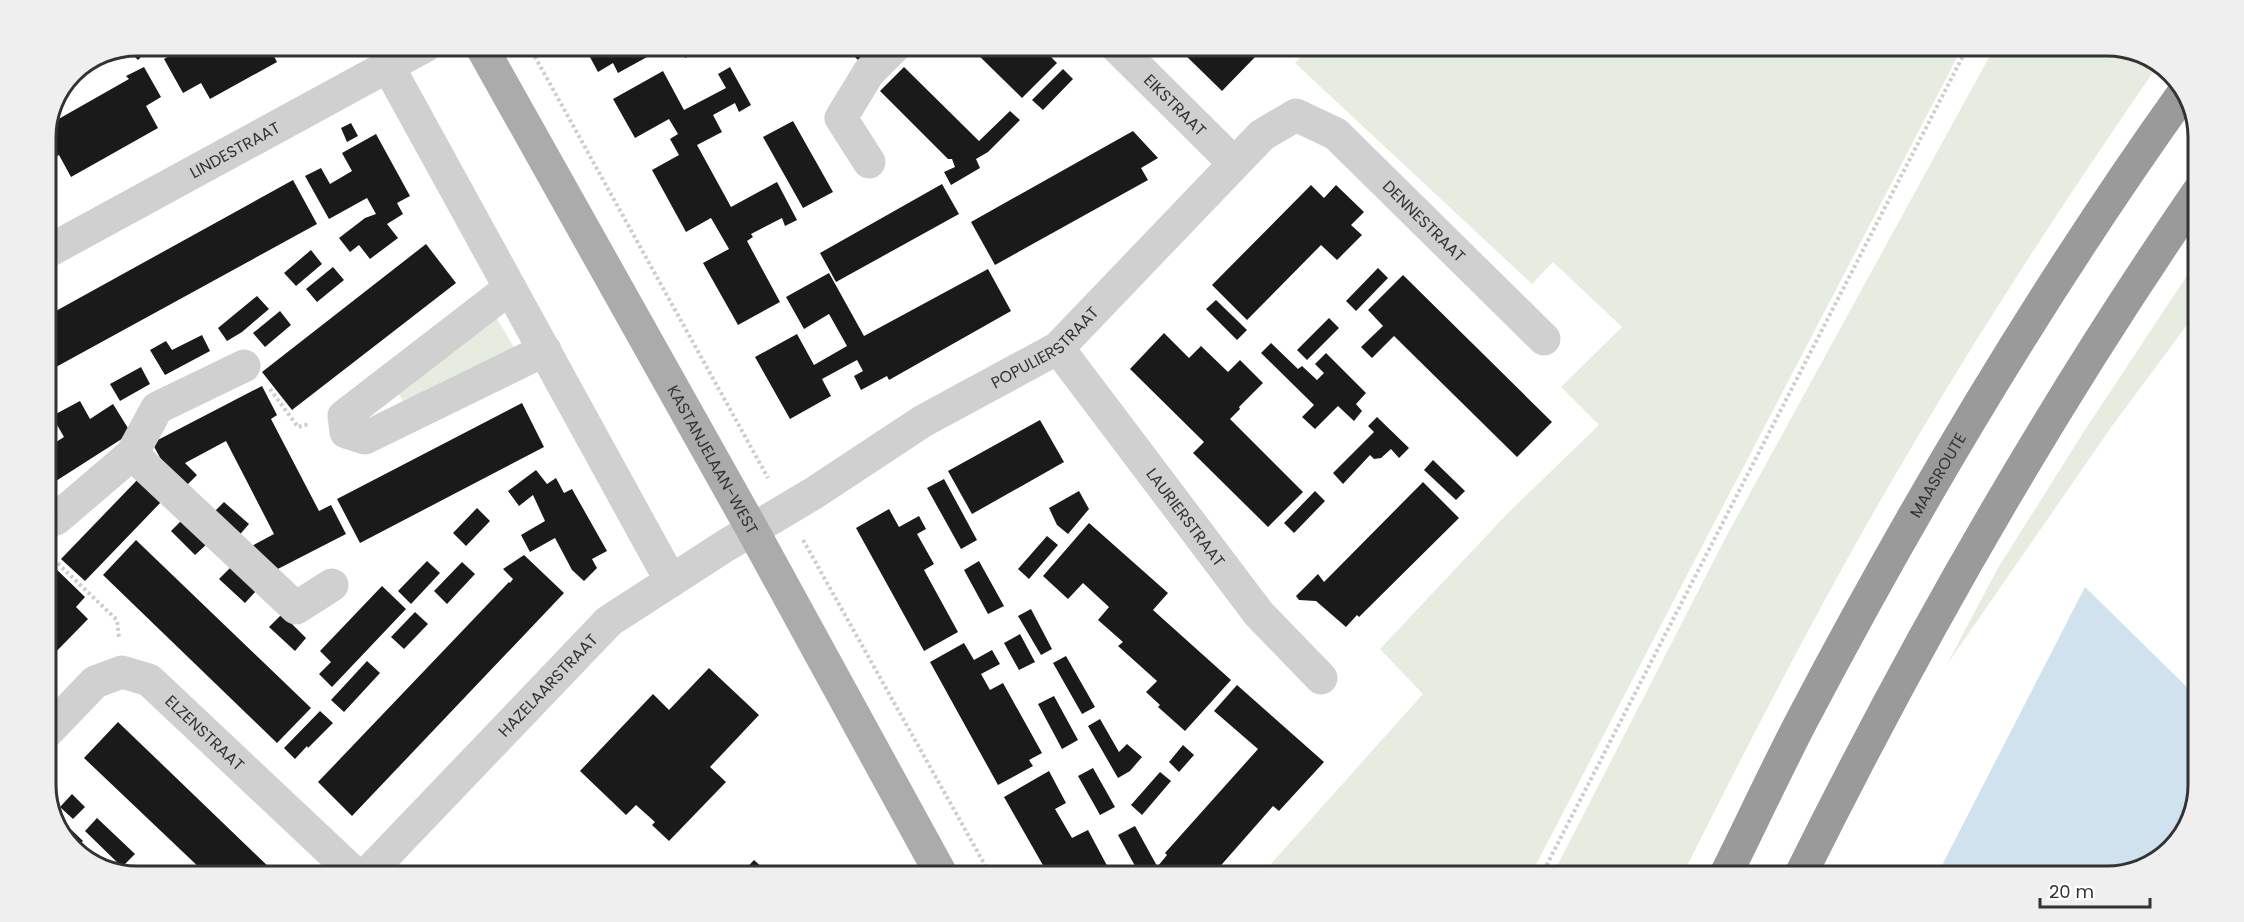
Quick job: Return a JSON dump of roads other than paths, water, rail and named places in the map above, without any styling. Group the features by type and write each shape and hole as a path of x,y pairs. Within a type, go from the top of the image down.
{"highway":[{"name":"MAASROUTE","path":"1730,866 1802,720 1924,498 2097,219 2179,99"},
{"path":"1805,866 1862,751 1982,536 2128,297 2188,207"}],"main road":[{"name":"KASTANJELAAN-WEST","path":"487,56 752,529 937,866"}],"street":[{"name":"LINDESTRAAT","path":"56,246 406,56"},
{"path":"869,162 841,118 869,72 885,56"},
{"name":"EIKSTRAAT","path":"1126,56 1234,164"},
{"path":"388,66 671,581"},
{"name":"POPULIERSTRAAT","path":"752,529 814,493 923,421 1058,348 1262,135 1296,115"},
{"name":"DENNESTRAAT","path":"1296,115 1336,134 1544,339"},
{"path":"510,288 344,416 346,432 365,438 545,350"},
{"name":"LAURIERSTRAAT","path":"1058,348 1259,614 1321,678"},
{"path":"56,519 132,454 157,408 244,366"},
{"path":"132,454 296,608 332,585"},
{"name":"HAZELAARSTRAAT","path":"375,866 609,621 752,529"},
{"name":"ELZENSTRAAT","path":"56,723 95,682 122,672 149,680 347,866"}],"water":[{"path":"2085,587 2188,688 2188,796 2178,826 2172,835 2152,853 2118,866 1942,866"}]}
